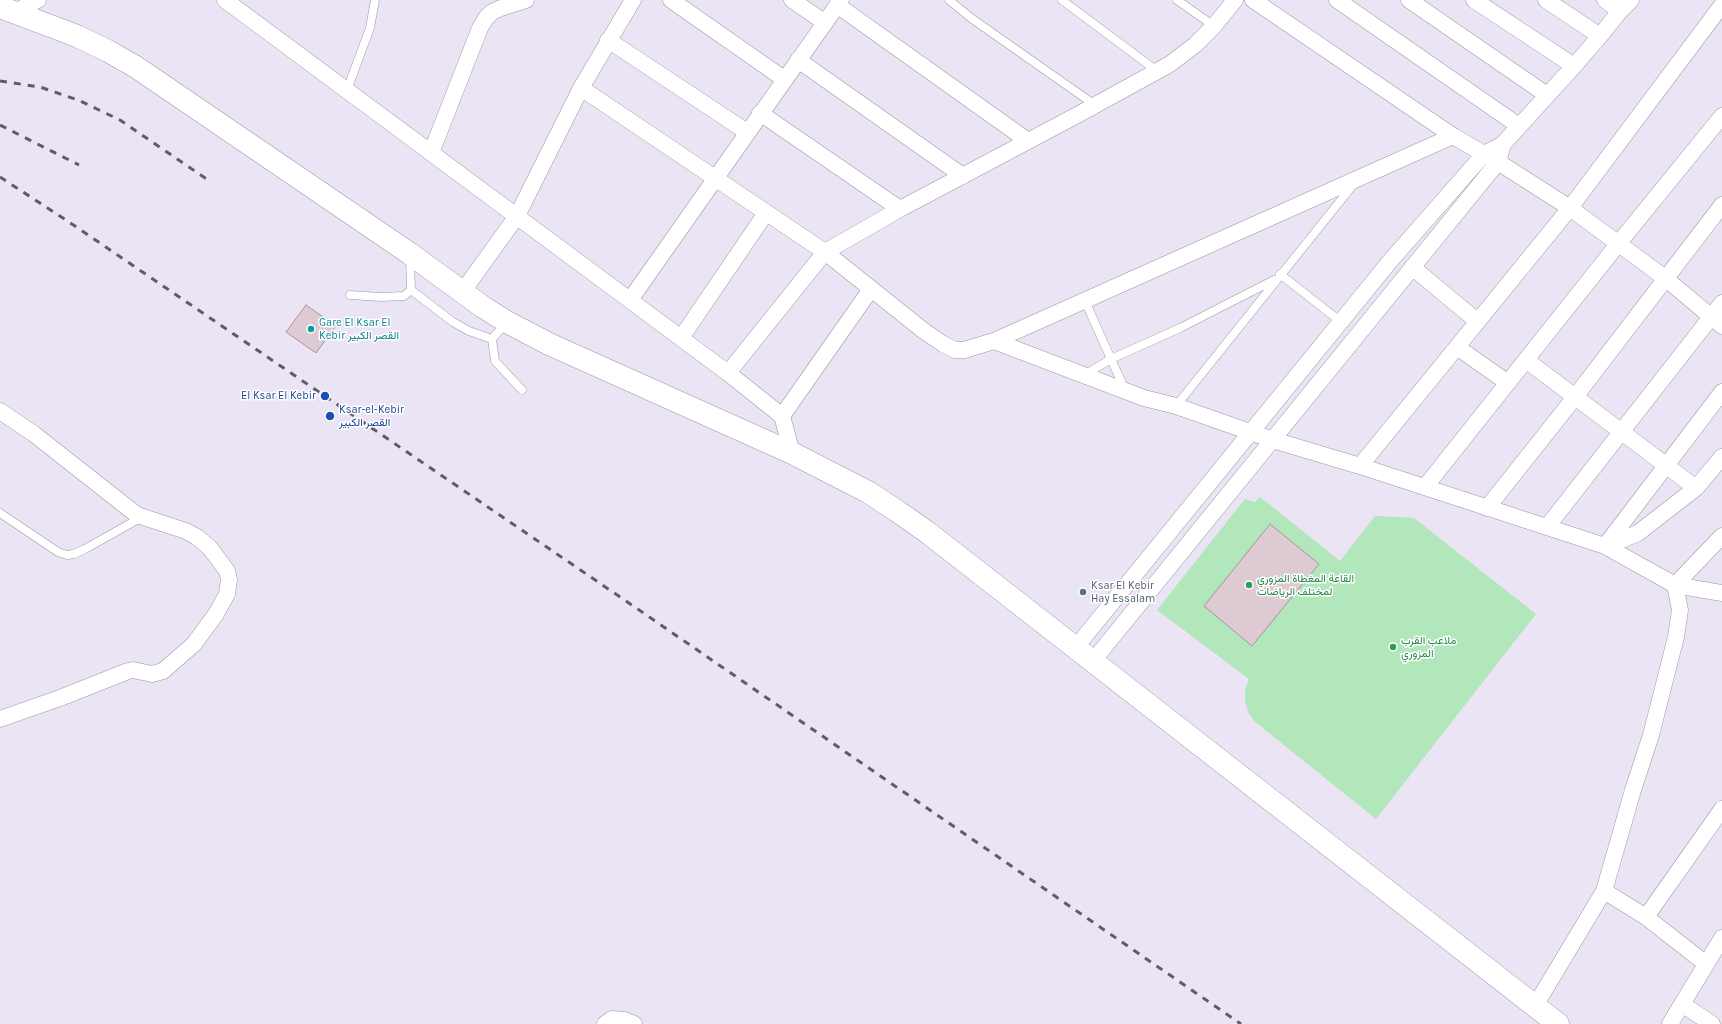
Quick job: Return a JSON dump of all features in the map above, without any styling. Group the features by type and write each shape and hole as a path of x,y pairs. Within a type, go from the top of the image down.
{"main road":[{"path":"8,9 108,50 136,67 409,253 483,308 507,322 562,350 792,453 868,492 909,519 1076,647 1558,1024"}],"street":[{"path":"8,9 38,0"},
{"path":"225,0 728,373 782,416 792,453"},
{"path":"432,153 480,28 486,18 492,12 526,0"},
{"path":"462,291 516,216 581,88 633,0"},
{"path":"670,0 784,79"},
{"path":"792,0 824,22"},
{"path":"728,373 825,252 900,209 1095,105 1157,70 1196,45 1235,0"},
{"path":"1253,0 1453,136 1570,208 1665,278 1717,321"},
{"path":"1337,0 1519,126"},
{"path":"1409,0 1547,95"},
{"path":"1474,0 1574,66"},
{"path":"1546,0 1600,36"},
{"path":"1076,647 1391,260 1491,158 1574,66 1625,5 1605,0"},
{"path":"630,300 839,2 1028,141"},
{"path":"1360,466 1570,208 1722,5"},
{"path":"608,40 747,132"},
{"path":"798,60 963,176"},
{"path":"581,88 825,252 924,331 955,350 964,350 994,341 1453,136"},
{"path":"760,113 900,209"},
{"path":"1425,488 1618,244 1722,116"},
{"path":"1093,661 1412,267 1491,158"},
{"path":"1487,508 1575,397 1722,205"},
{"path":"681,338 766,213"},
{"path":"1412,267 1477,321"},
{"path":"782,416 871,288"},
{"path":"1547,527 1621,432 1717,321 1722,303"},
{"path":"994,341 1144,398 1176,406 1251,433 1360,466 1606,546 1675,585 1722,592"},
{"path":"1458,347 1508,383"},
{"path":"1526,360 1696,488"},
{"path":"1606,546 1722,392"},
{"path":"0,411 34,434 124,505 142,517 186,531 209,547 227,571 229,580 227,594 216,614 194,644 163,671 152,674 134,670 128,671 60,698 0,719"},
{"path":"1606,546 1638,533 1696,488 1722,457"},
{"path":"1675,585 1722,536"},
{"path":"1535,1006 1604,890 1633,790 1651,735 1676,637 1680,610 1675,585"},
{"path":"1646,917 1716,831 1722,809"},
{"path":"1604,890 1646,917 1706,964"},
{"path":"1670,1024 1722,938"},
{"path":"1682,1004 1712,1024"},
{"path":"605,1024 612,1019 626,1023"}],"lane":[{"path":"346,90 370,28 375,0"},
{"path":"949,0 971,18 1095,105"},
{"path":"1062,0 1157,70"},
{"path":"1177,0 1214,26"},
{"path":"1176,406 1357,179"},
{"path":"409,253 412,290 453,322 469,331 492,339"},
{"path":"1278,277 1341,322"},
{"path":"1084,375 1111,359 1180,328 1278,277"},
{"path":"350,295 381,297 404,296 412,290"},
{"path":"1085,301 1125,391"},
{"path":"507,322 492,339 495,361 522,390"},
{"path":"0,513 58,552 67,555 74,554 85,549 142,517"}],"green space":[{"name":"ملاعب القرب المزوري","path":"1260,497 1340,561 1375,516 1414,518 1536,614 1376,819 1254,721 1248,712 1245,701 1245,690 1249,679 1157,610 1245,499 1255,502"}],"building":[{"name":"Gare El Ksar El Kebir القصر الكبير","path":"306,305 336,326 316,353 286,332"},
{"path":"1270,524 1319,564 1252,646 1204,606"}],"railway":[{"path":"0,81 40,87 78,100 120,120 208,180"},
{"path":"0,125 79,165"},
{"path":"0,177 69,222 626,601 1241,1024"}],"place":[{"name":"Gare El Ksar El Kebir القصر الكبير","path":"311,329"},
{"name":"El Ksar El Kebir","path":"325,396"},
{"name":"Ksar-el-Kebir القصر الكبير","path":"330,416"},
{"name":"القاعة المغطاة المزوري لمختلف الرياضات","path":"1249,585"},
{"name":"Ksar El Kebir Hay Essalam","path":"1083,592"},
{"name":"ملاعب القرب المزوري","path":"1393,647"}]}
